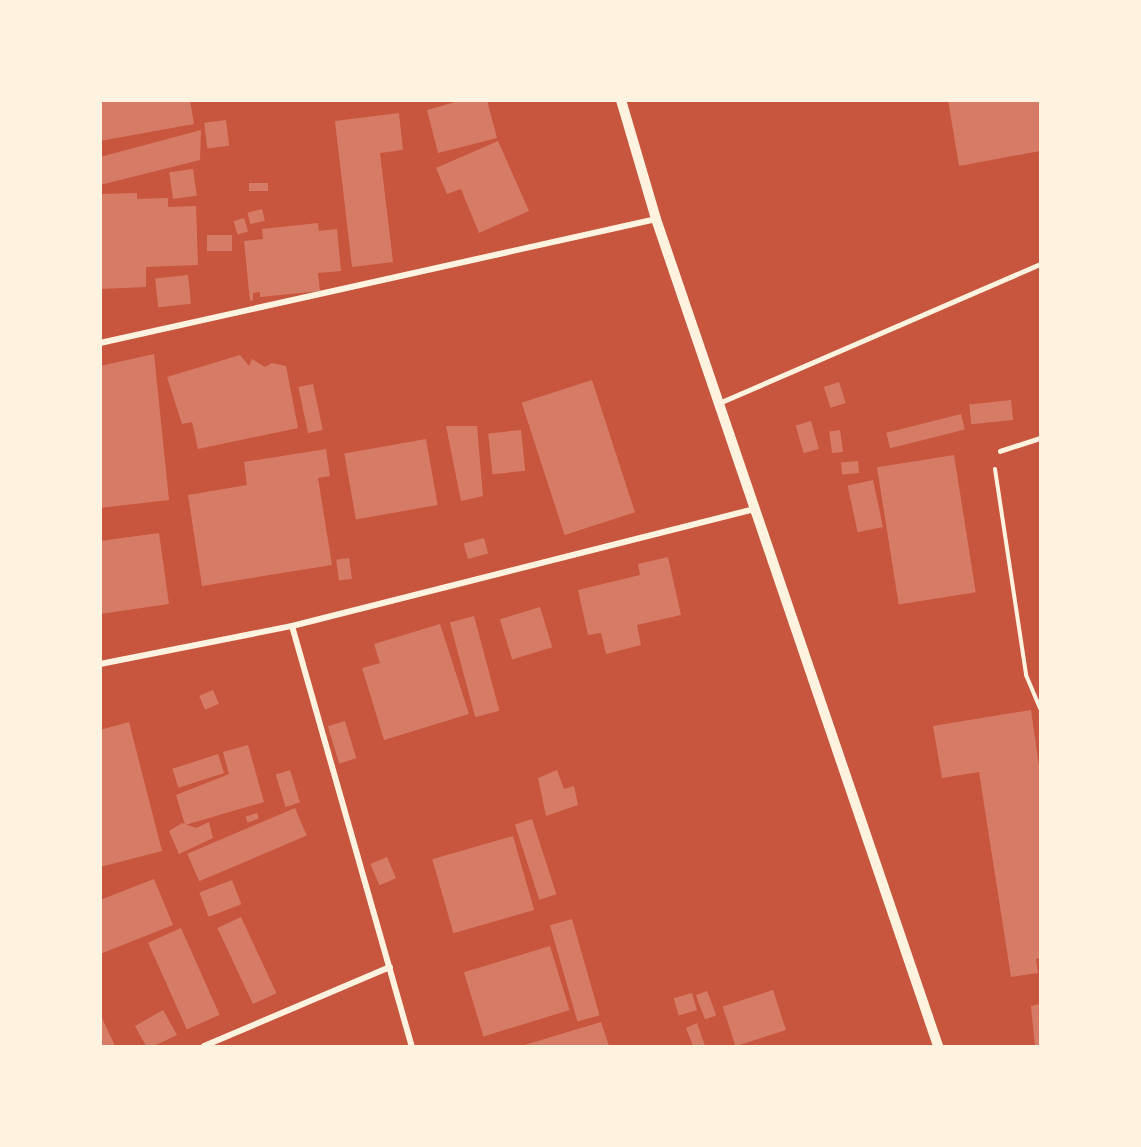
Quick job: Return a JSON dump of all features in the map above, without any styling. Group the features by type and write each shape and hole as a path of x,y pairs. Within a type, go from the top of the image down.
{"street":[{"path":"621,100 656,219 938,1047"},
{"path":"100,343 656,219"},
{"path":"100,664 292,626 754,508"},
{"path":"292,626 412,1047"},
{"path":"204,1047 390,967"}],"lane":[{"path":"719,403 1041,264"},
{"path":"1000,451 1041,438"}],"path":[{"path":"1000,451 994,460 1026,675 1041,708"}],"building":[{"path":"100,100 190,100 194,124 100,141"},
{"path":"462,100 487,100 497,138 438,153 427,110"},
{"path":"948,100 1040,100 1040,151 959,166"},
{"path":"399,113 403,150 380,153 393,262 352,267 335,121"},
{"path":"226,120 229,146 207,148 204,123"},
{"path":"201,130 200,160 100,185 100,157"},
{"path":"498,141 529,211 479,233 461,189 447,194 436,168"},
{"path":"193,169 197,196 173,199 169,172"},
{"path":"249,183 268,183 268,191 249,191"},
{"path":"137,193 137,199 168,198 168,207 196,206 198,265 146,267 146,287 100,289 100,194"},
{"path":"262,209 265,221 250,224 247,213"},
{"path":"244,218 248,231 238,235 233,221"},
{"path":"318,223 319,231 337,229 341,271 318,273 320,291 260,297 260,292 253,293 253,300 250,301 244,241 263,239 262,229"},
{"path":"207,235 232,235 232,251 207,251"},
{"path":"188,275 191,304 158,307 155,278"},
{"path":"154,354 169,500 100,508 100,366"},
{"path":"240,355 249,366 252,359 265,367 272,363 286,366 298,428 198,449 192,422 182,424 167,377"},
{"path":"592,380 635,512 565,535 522,403"},
{"path":"839,382 846,403 831,408 824,387"},
{"path":"313,384 323,430 308,433 298,387"},
{"path":"1011,400 1013,420 971,424 969,404"},
{"path":"961,414 965,430 890,448 886,433"},
{"path":"811,421 819,449 804,453 796,425"},
{"path":"446,426 477,426 483,496 461,501"},
{"path":"521,430 525,471 492,474 488,433"},
{"path":"840,430 843,452 832,453 829,432"},
{"path":"426,439 438,505 356,519 344,453"},
{"path":"326,449 330,476 318,478 332,565 202,586 188,495 247,485 244,462"},
{"path":"954,455 976,592 899,604 877,467"},
{"path":"858,461 859,473 842,474 841,462"},
{"path":"873,480 883,527 858,532 848,485"},
{"path":"159,533 169,604 100,614 100,541"},
{"path":"484,538 488,553 468,559 464,543"},
{"path":"668,557 681,615 637,625 641,645 606,654 601,633 588,635 578,590 640,575 638,564"},
{"path":"349,558 352,579 339,581 336,560"},
{"path":"540,607 552,647 512,659 500,619"},
{"path":"474,616 499,711 475,717 450,622"},
{"path":"440,624 469,714 384,740 362,668 380,663 374,644"},
{"path":"213,690 219,704 205,710 199,696"},
{"path":"1031,710 1040,773 1040,958 1036,959 1038,973 1011,977 979,772 942,778 933,726"},
{"path":"345,721 356,758 339,764 328,726"},
{"path":"129,722 162,851 100,867 100,730"},
{"path":"248,745 264,802 185,825 176,795 229,774 223,752"},
{"path":"218,754 224,773 179,788 172,769"},
{"path":"290,770 300,803 286,807 276,774"},
{"path":"557,770 564,789 574,786 578,805 546,816 538,778"},
{"path":"295,808 307,836 199,881 187,854"},
{"path":"257,813 259,819 247,822 246,817"},
{"path":"532,819 556,894 539,900 515,825"},
{"path":"209,822 213,838 179,854 169,831 182,823 196,828"},
{"path":"513,836 534,910 453,933 432,859"},
{"path":"387,857 396,878 379,885 370,864"},
{"path":"154,879 173,925 100,954 100,900"},
{"path":"232,880 241,904 209,917 199,893"},
{"path":"241,917 276,993 253,1004 217,928"},
{"path":"572,919 600,1015 577,1021 550,925"},
{"path":"181,928 220,1015 187,1029 148,943"},
{"path":"550,946 570,1010 484,1036 464,972"},
{"path":"773,990 786,1030 735,1046 723,1006"},
{"path":"707,991 716,1015 705,1020 696,995"},
{"path":"692,993 697,1010 679,1016 674,998"},
{"path":"1040,1004 1040,1046 1035,1046 1031,1006"},
{"path":"163,1010 177,1035 154,1046 146,1046 135,1026"},
{"path":"100,1014 115,1046 100,1046"},
{"path":"601,1022 609,1046 521,1046"},
{"path":"697,1023 705,1046 693,1046 686,1028"}]}
